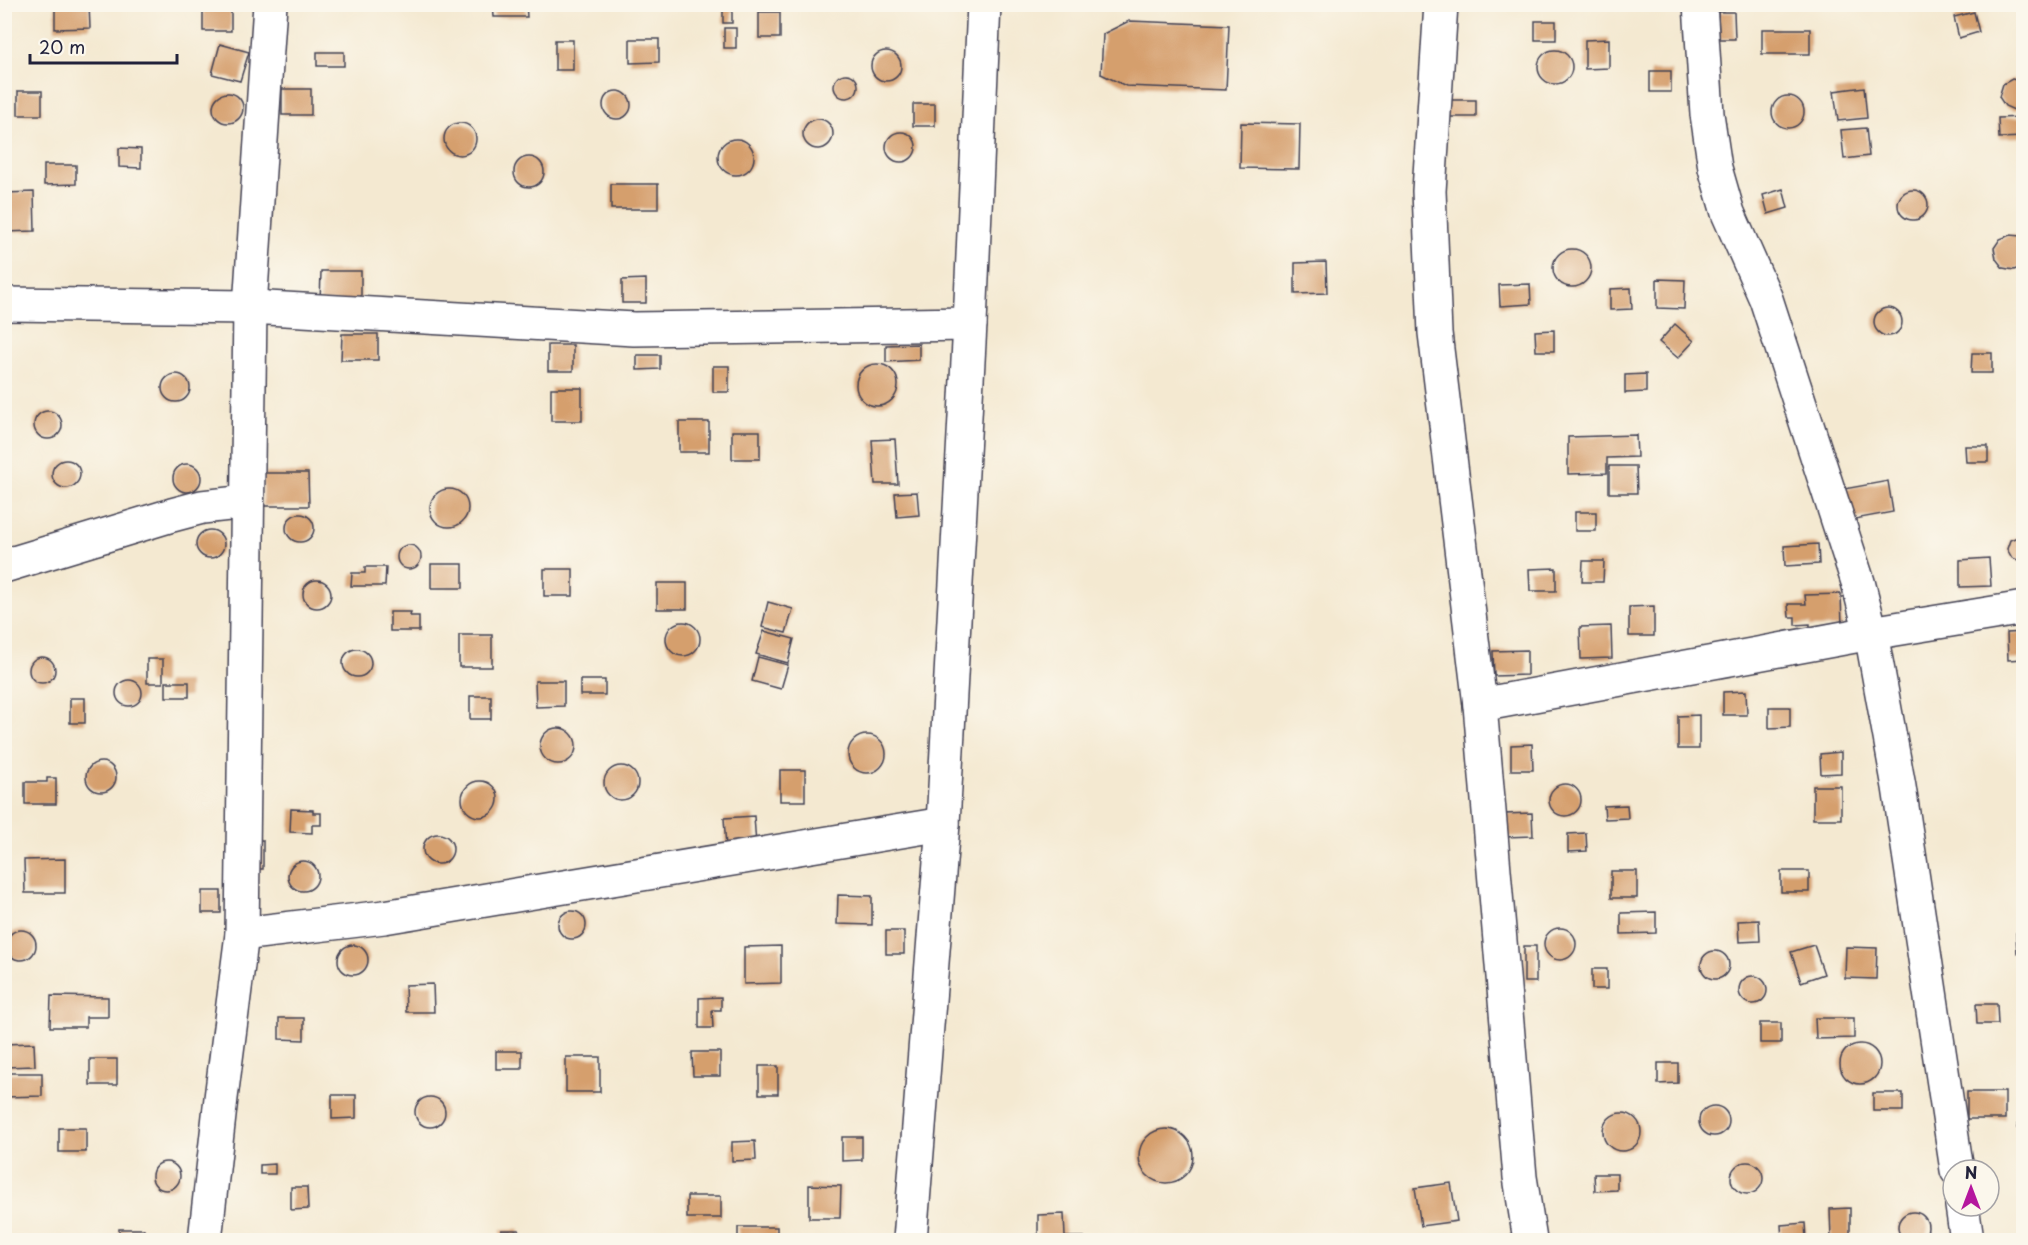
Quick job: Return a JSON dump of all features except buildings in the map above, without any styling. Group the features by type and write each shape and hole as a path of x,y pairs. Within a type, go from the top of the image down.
{"street":[{"path":"206,1240 242,934 250,307 270,4"},
{"path":"910,1240 943,824 970,324 984,4"},
{"path":"1441,4 1429,191 1435,333 1480,705 1520,1177 1530,1240"},
{"path":"1700,4 1707,114 1715,168 1728,213 1766,299 1858,582 1871,633 1899,787 1955,1158"},
{"path":"4,304 250,307 634,329 970,324"},
{"path":"4,567 172,515 202,507 247,502"},
{"path":"1480,705 1871,633 2024,608"},
{"path":"242,934 406,914 943,824"},
{"path":"1964,1218 1967,1240"}]}
